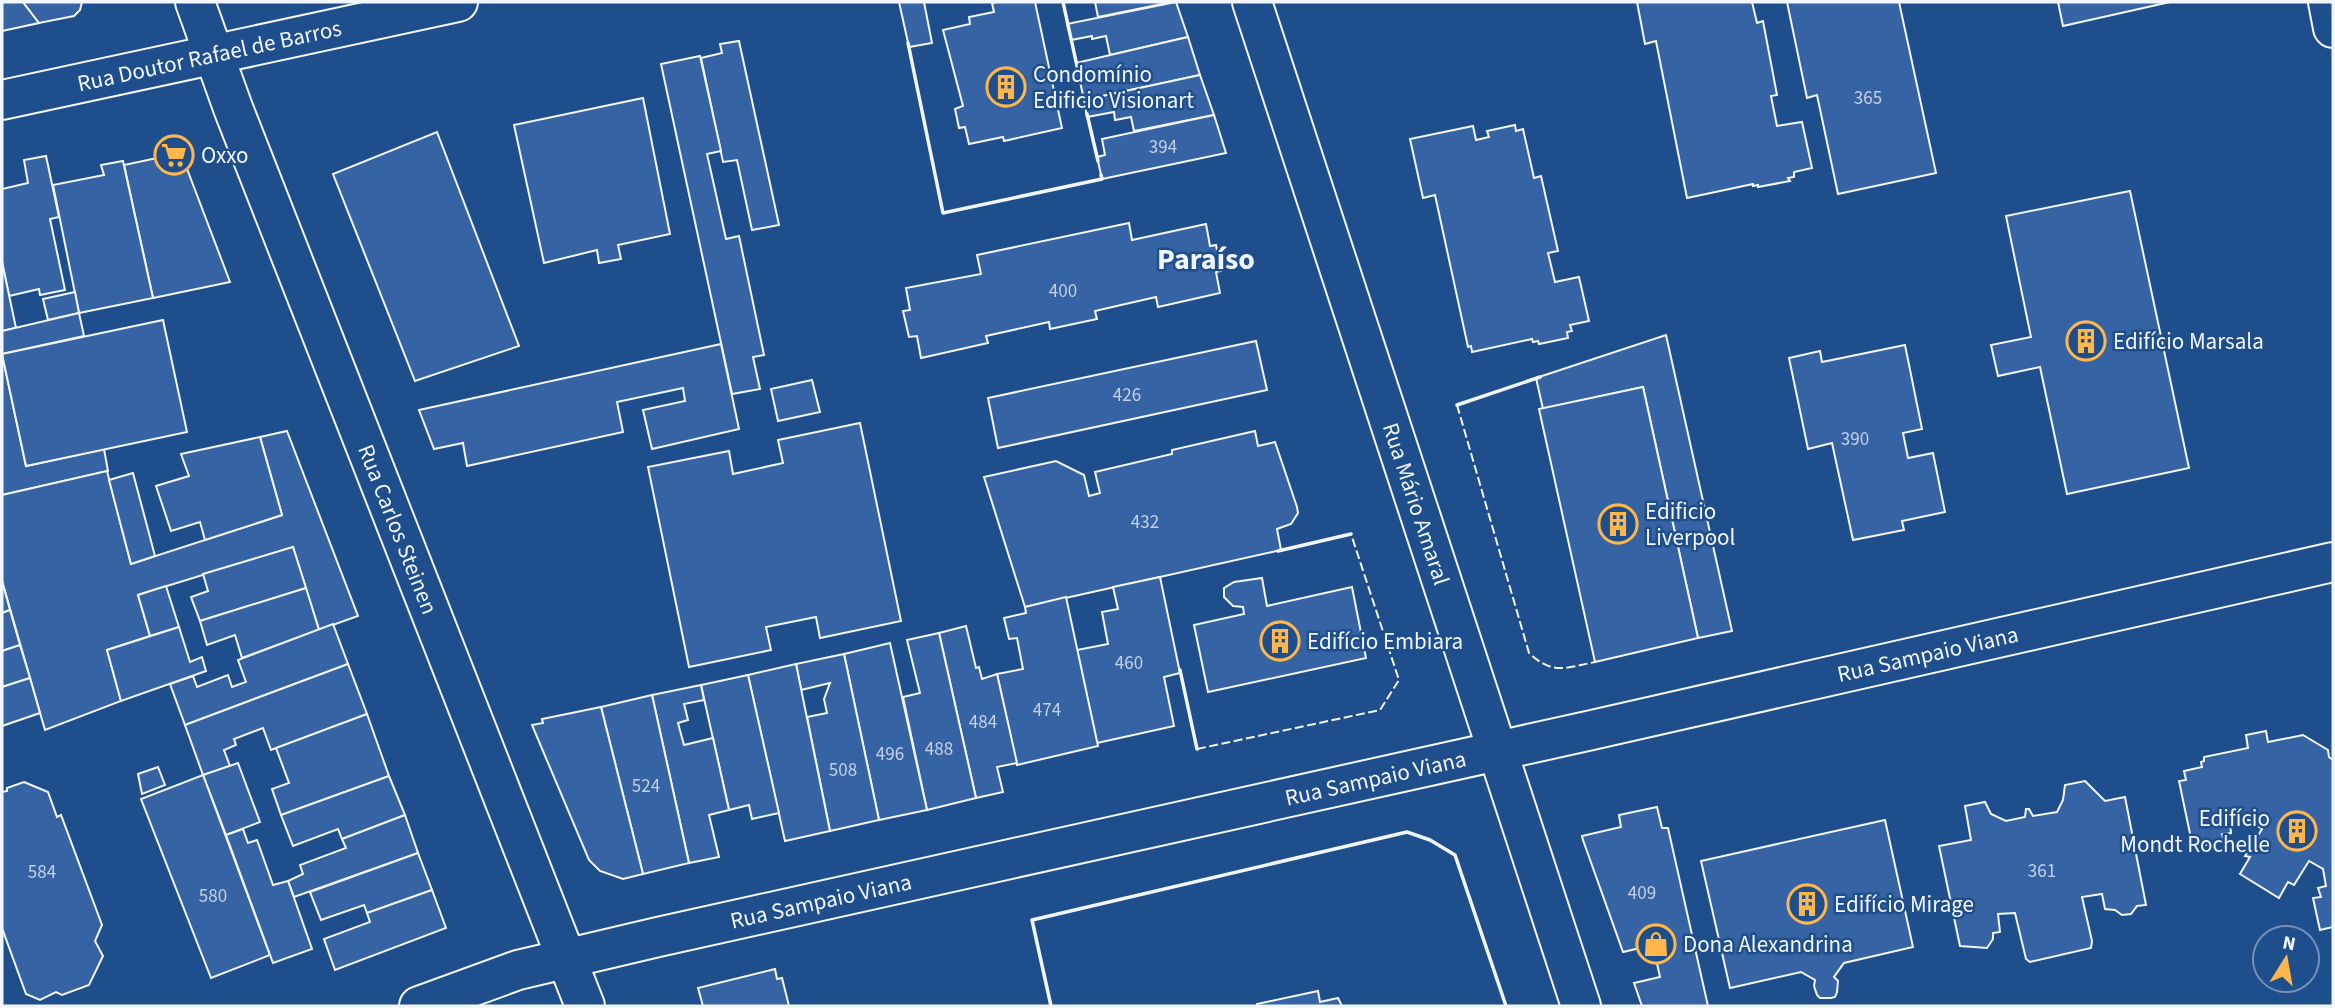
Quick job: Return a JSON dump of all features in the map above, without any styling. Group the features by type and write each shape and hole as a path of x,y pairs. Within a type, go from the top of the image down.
{"street":[{"name":"Rua Carlos Steinen","path":"195,2 585,1006"},
{"name":"Rua Doutor Rafael de Barros","path":"2,100 458,2"},
{"name":"Rua Mário Amaral","path":"1252,2 1581,1006"},
{"path":"2328,2 2333,27"},
{"name":"Rua Sampaio Viana","path":"419,1006 518,970 2333,562"}],"building":[{"path":"2,2 23,2 39,23 2,31"},
{"path":"23,2 82,2 80,10 74,16 39,23"},
{"path":"899,2 924,2 932,43 909,47"},
{"name":"Condomínio Edificio Visionart","path":"1035,2 1062,128 1004,141 1003,137 969,144 965,127 959,128 955,109 963,106 943,30 970,24 969,17 994,12 992,3"},
{"path":"1095,2 1172,2 1098,17"},
{"path":"1176,2 1188,37 1110,55 1106,36 1071,40 1067,24"},
{"path":"1637,2 1752,2 1757,23 1763,21 1777,95 1771,96 1777,126 1802,122 1812,168 1794,172 1794,177 1788,178 1790,181 1758,187 1753,184 1687,198 1656,41 1645,44"},
{"path":"1787,2 1899,2 1936,173 1838,194 1817,95 1807,98"},
{"path":"2058,2 2170,2 2063,26"},
{"path":"1188,37 1200,75 1084,100 1076,63"},
{"path":"739,41 779,225 752,230 737,160 723,162 701,58 722,53 720,44"},
{"path":"700,56 721,151 707,154 726,239 739,236 764,355 753,357 760,389 732,394 661,64"},
{"path":"1200,75 1214,115 1134,131 1131,117 1115,120 1114,112 1087,117 1084,100"},
{"path":"643,98 670,234 618,245 621,259 599,263 597,250 544,263 514,125"},
{"path":"1214,115 1226,153 1102,179 1097,157 1105,155 1102,139"},
{"path":"1515,125 1516,131 1523,129 1534,178 1541,176 1558,251 1548,253 1555,282 1579,277 1589,321 1570,325 1572,331 1567,332 1568,338 1539,344 1532,339 1472,352 1471,346 1468,347 1435,195 1423,198 1410,139 1473,126 1476,140 1489,137 1487,131"},
{"path":"437,132 519,346 415,381 333,174"},
{"path":"181,153 230,282 153,298 124,165"},
{"path":"46,156 59,217 50,219 65,290 40,295 39,289 9,296 2,262 2,189 28,183 24,160"},
{"path":"123,161 153,298 79,313 53,185 104,175 101,165"},
{"name":"Edifício Marsala","path":"2130,191 2189,468 2067,494 2040,367 1998,376 1991,345 2031,337 2006,216"},
{"path":"1129,223 1132,240 1206,224 1210,246 1216,245 1221,271 1216,272 1220,293 1158,307 1156,297 1095,311 1097,319 1050,329 1049,322 986,336 988,343 921,358 917,336 909,337 903,311 910,310 906,288 981,274 977,255"},
{"path":"2,262 16,328 2,331"},
{"path":"75,292 79,313 48,320 43,299"},
{"path":"79,313 84,336 2,354 2,331"},
{"path":"163,320 187,432 26,466 2,354"},
{"path":"1666,335 1732,631 1698,638 1643,387 1543,409 1536,378"},
{"path":"1256,341 1267,390 998,448 988,398"},
{"path":"721,344 739,429 652,449 643,410 685,401 683,388 617,402 623,432 467,466 463,443 434,449 419,410"},
{"path":"1905,345 1922,429 1903,433 1908,458 1933,453 1945,512 1902,521 1904,530 1853,540 1832,443 1808,449 1789,358 1820,351 1822,362"},
{"path":"2,354 26,466 104,449 108,471 2,495"},
{"path":"812,380 820,412 778,421 771,389"},
{"name":"Edificio Liverpool","path":"1643,387 1698,638 1595,662 1539,409"},
{"path":"860,423 901,621 820,638 816,617 766,627 771,650 689,667 648,467 729,451 733,474 783,463 778,440"},
{"path":"287,431 358,616 319,630 293,547 138,595 150,636 107,650 121,701 45,730 2,581 2,495 107,471 131,564 282,515 260,437"},
{"path":"1255,431 1258,446 1275,442 1297,507 1298,513 1291,524 1277,529 1281,550 1025,607 984,477 1056,461 1084,475 1089,496 1100,493 1095,472 1172,454 1172,450"},
{"path":"260,437 282,515 205,540 200,522 171,531 156,486 189,476 181,454"},
{"path":"133,473 155,556 131,564 109,480"},
{"path":"293,547 306,588 200,621 191,597 208,591 203,574"},
{"path":"1160,577 1180,673 1164,677 1174,726 1097,743 1077,650 1108,644 1102,612 1118,609 1113,587"},
{"name":"Edifício Embiara","path":"1262,578 1267,606 1352,587 1366,658 1208,692 1194,625 1244,614 1243,607 1233,606 1224,597 1224,588 1234,582"},
{"path":"2,581 10,610 2,613"},
{"path":"166,586 179,627 150,636 138,595"},
{"path":"306,588 319,630 242,658 235,635 207,645 200,621"},
{"path":"1066,597 1098,746 1017,765 997,674 1023,669 1017,638 1009,639 1004,618 1026,613 1025,607"},
{"path":"10,610 20,645 2,651 2,613"},
{"path":"333,624 348,664 185,725 170,684 193,676 197,687 228,675 232,687 246,682 238,660"},
{"path":"966,626 976,668 979,667 982,679 997,674 1017,763 997,767 1003,792 976,798 939,633"},
{"path":"179,627 190,662 202,657 206,671 121,701 107,650"},
{"path":"939,633 976,798 927,810 903,697 920,693 907,640"},
{"path":"890,643 927,810 879,820 844,654"},
{"path":"20,645 30,678 2,687 2,651"},
{"path":"844,654 879,820 830,831 807,717 827,713 824,699 830,683 801,690 796,664"},
{"path":"348,664 367,714 271,750 263,728 234,739 236,745 224,750 230,766 203,775 185,725"},
{"path":"796,664 830,831 785,841 748,675"},
{"path":"748,675 779,813 752,819 749,805 729,810 701,685"},
{"path":"30,678 40,713 2,726 2,687"},
{"path":"701,685 704,700 684,704 688,720 678,723 684,745 713,738 729,810 709,815 719,857 689,863 652,695"},
{"path":"652,695 689,863 643,874 601,707"},
{"path":"601,707 643,874 623,879 600,871 589,860 532,725 543,723 542,719"},
{"path":"367,714 389,776 281,815 272,789 289,783 276,748"},
{"name":"Edifício Mondt Rochelle","path":"2266,731 2268,742 2303,735 2328,750 2329,757 2333,760 2333,927 2321,930 2321,924 2319,924 2313,898 2321,897 2318,888 2326,886 2323,869 2309,861 2294,885 2288,882 2279,898 2240,874 2250,857 2245,856 2262,829 2249,820 2230,822 2231,833 2222,834 2224,841 2193,848 2179,781 2186,780 2184,771 2202,767 2204,757 2248,748 2246,735"},
{"path":"238,763 260,822 226,835 203,775"},
{"path":"158,767 165,785 142,794 138,774"},
{"path":"203,775 270,955 211,978 141,799"},
{"path":"389,776 405,815 342,839 338,829 293,846 281,815"},
{"path":"2085,781 2105,801 2125,797 2146,905 2137,906 2131,914 2122,915 2115,910 2105,909 2102,894 2082,897 2092,941 2091,948 2030,962 2026,959 2015,913 1998,914 2000,932 1993,933 1993,939 1987,948 1960,946 1939,846 1971,840 1965,806 1985,802 1991,814 2006,821 2025,817 2026,809 2029,809 2033,816 2057,812 2063,800 2065,785"},
{"path":"24,782 48,792 57,817 61,815 102,925 95,941 103,956 89,985 62,995 56,992 40,1000 26,994 2,928 2,792"},
{"path":"1657,807 1662,828 1668,828 1708,1006 1642,1006 1634,983 1660,977 1653,945 1623,952 1583,840 1582,836 1621,827 1619,815"},
{"path":"405,815 418,853 294,897 288,881 303,874 300,865 346,848 342,839"},
{"name":"Edifício Mirage","path":"1885,820 1913,947 1844,963 1834,977 1838,981 1837,992 1835,997 1831,998 1820,998 1814,986 1815,980 1801,972 1730,988 1701,861"},
{"path":"243,829 248,843 257,840 273,885 288,881 312,949 273,963 226,835"},
{"path":"418,853 432,890 367,913 364,905 321,920 310,892"},
{"path":"432,890 446,928 335,970 324,939 370,922 367,913"},
{"path":"775,969 777,979 782,978 789,1006 703,1006 698,988"},
{"path":"1318,991 1320,1002 1338,998 1342,1006 1257,1006 1257,1004"}],"fence":[{"path":"1457,405 1529,653 1552,667 1567,668 1595,662"},
{"path":"1197,749 1380,710 1399,680 1351,534"},
{"path":"1032,920 1407,832 1430,840 1455,855 1506,1006"}],"wall":[{"path":"1063,2 1077,66"},
{"path":"908,43 943,213 1102,179 1101,175"},
{"path":"1087,114 1098,161"},
{"path":"1457,405 1540,377"},
{"path":"1278,551 1351,534"},
{"path":"1180,670 1197,749"},
{"path":"1051,1006 1032,920 1407,832 1430,840 1455,855 1506,1006"}],"place":[{"name":"Condomínio Edificio Visionart","path":"1006,87"},
{"name":"Oxxo","path":"174,155"},
{"name":"Edifício Marsala","path":"2086,341"},
{"name":"Edificio Liverpool","path":"1618,524"},
{"name":"Edifício Embiara","path":"1280,641"},
{"name":"Edifício Mondt Rochelle","path":"2297,831"},
{"name":"Edifício Mirage","path":"1807,904"},
{"name":"Dona Alexandrina","path":"1656,944"}],"district":[{"name":"Paraíso","path":"1206,259"}]}
